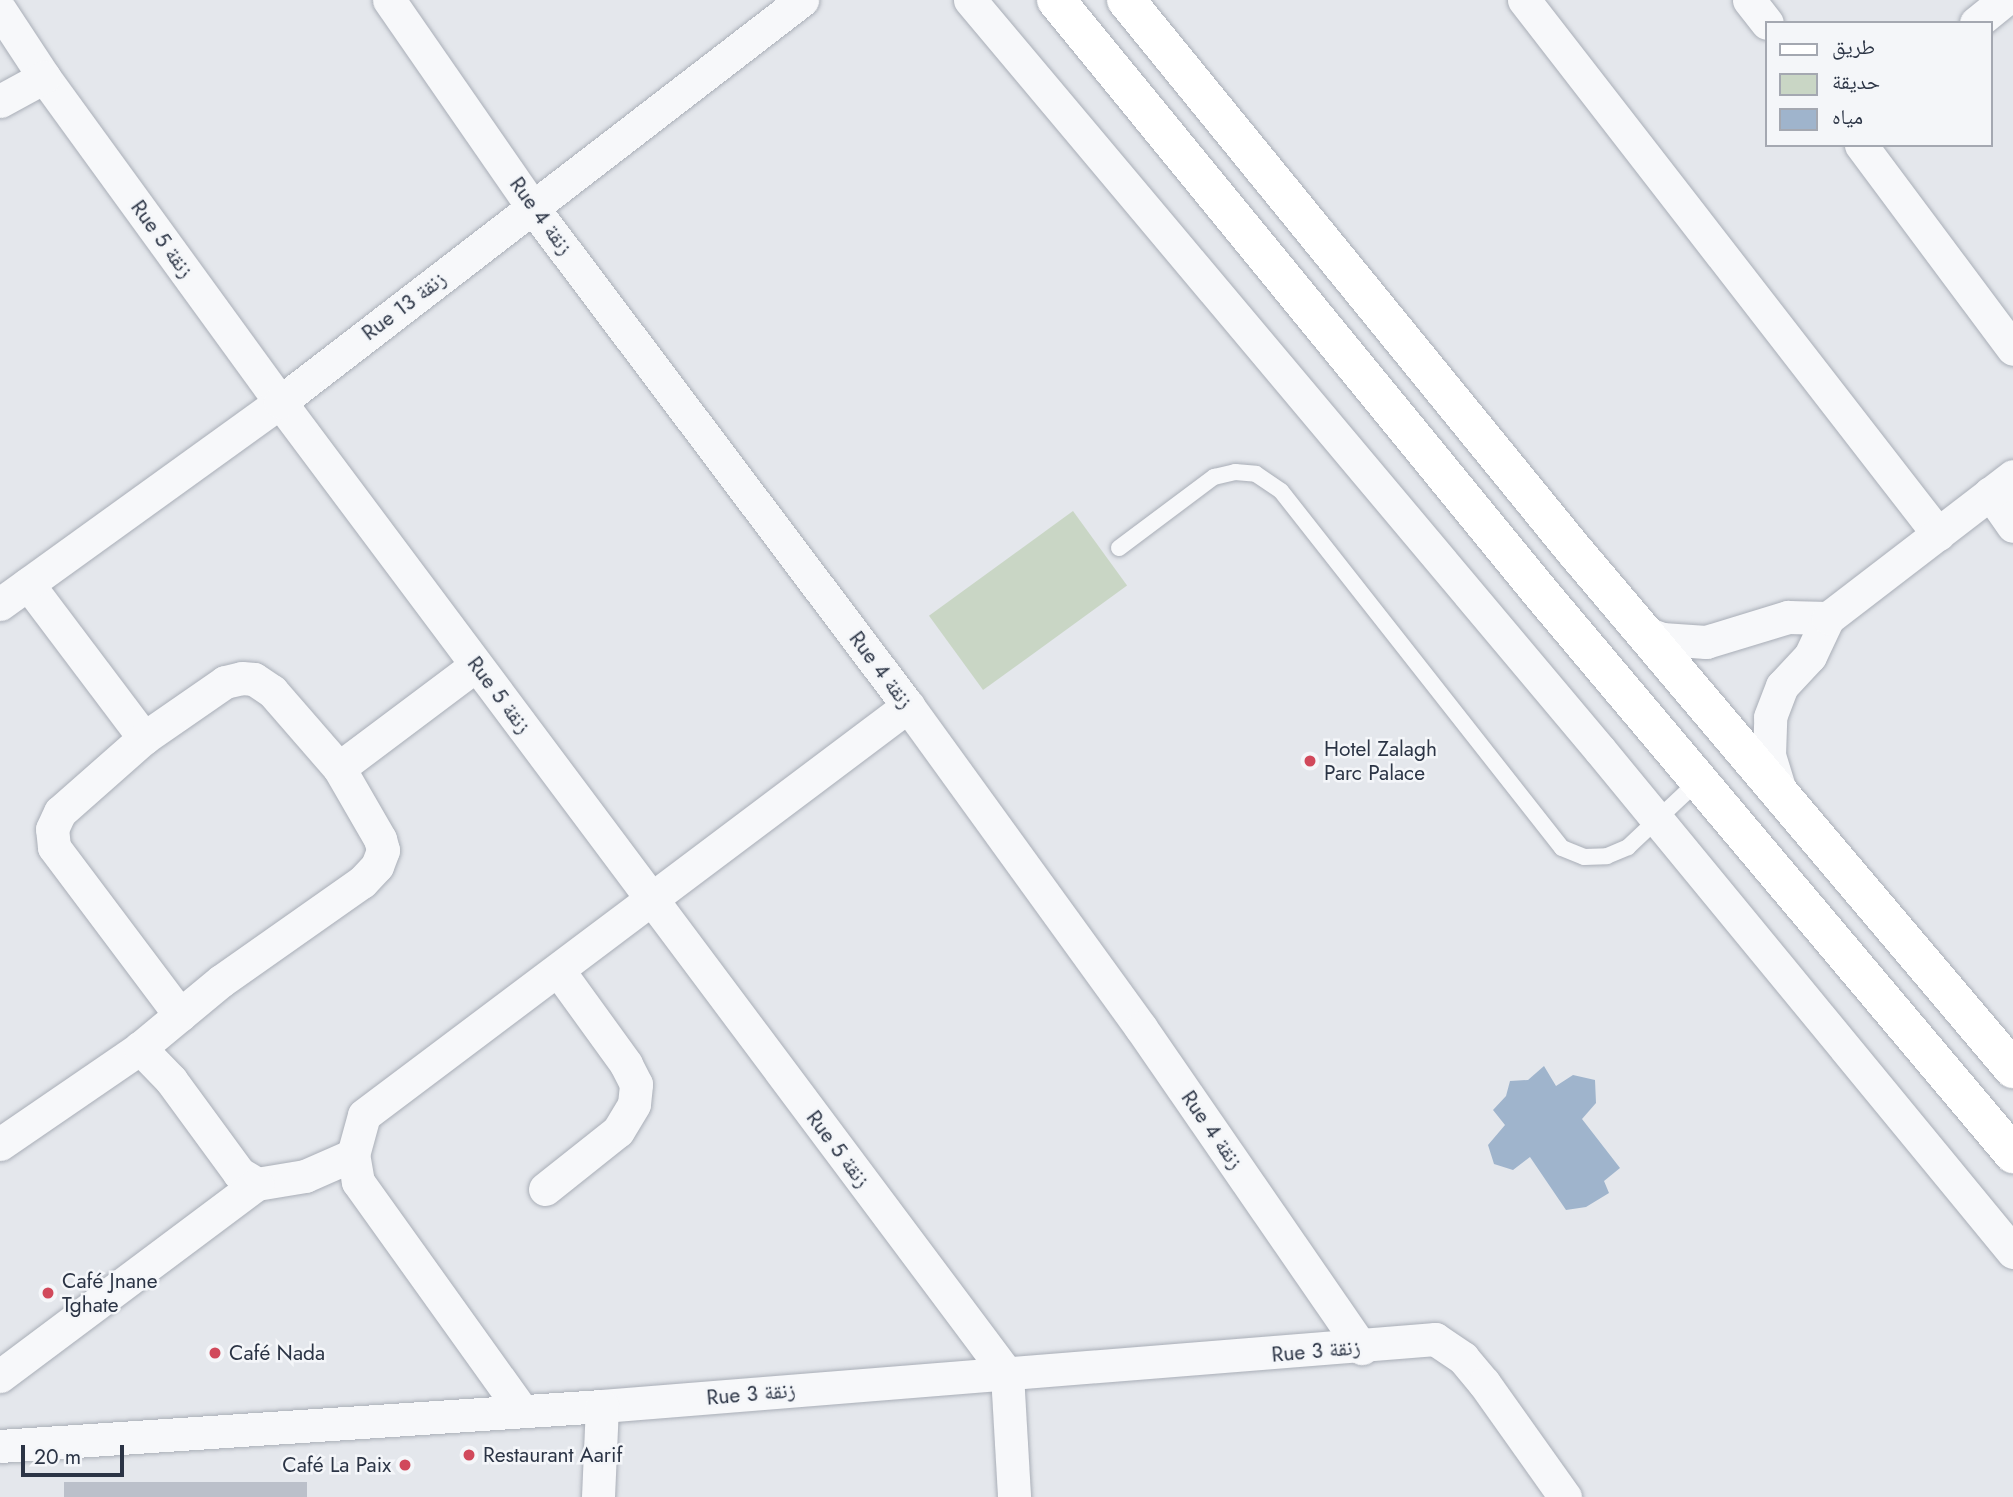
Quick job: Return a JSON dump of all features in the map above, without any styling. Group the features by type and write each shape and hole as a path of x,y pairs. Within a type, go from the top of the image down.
{"main road":[{"path":"1056,0 1699,780 2013,1154"},
{"path":"1126,0 1640,631 2013,1069"}],"street":[{"name":"Rue 4 زنقة","path":"389,0 533,208 908,706 1141,1028 1362,1348"},
{"name":"Rue 13 زنقة","path":"0,604 280,402 802,0"},
{"path":"970,0 1657,820 2013,1252"},
{"path":"1749,0 1765,21"},
{"path":"1978,21 2004,0"},
{"path":"1536,4 1938,534"},
{"name":"Rue 5 زنقة","path":"0,10 44,77 280,402 1007,1374"},
{"path":"0,102 44,77"},
{"path":"1862,147 2013,349"},
{"path":"1792,811 1773,775 1770,718 1782,686 1810,656 1828,618 2001,484 2013,526"},
{"path":"28,584 144,738"},
{"path":"1640,631 1662,639 1706,642 1788,618 1828,618"},
{"path":"339,768 476,665"},
{"path":"0,1144 140,1048 180,1015 362,882 382,859 380,839 339,768 272,691 254,679 225,681 144,738 60,812 52,829 54,847 180,1015"},
{"path":"522,1411 374,1211 358,1182 353,1155 364,1115 908,706"},
{"path":"545,1189 618,1131 635,1104 636,1084 626,1064 558,970"},
{"path":"140,1048 171,1080 239,1173 257,1184"},
{"path":"0,1376 257,1184 305,1176 353,1155"},
{"name":"Rue 3 زنقة","path":"0,1446 602,1406 1362,1348 1435,1339 1463,1357 1566,1497"},
{"path":"1007,1374 1014,1497"},
{"path":"598,1497 602,1406"}],"lane":[{"path":"1119,548 1214,477 1235,472 1256,474 1281,491 1562,848 1584,857 1606,856 1628,847 1699,780"}],"green space":[{"path":"1073,511 1127,585 983,690 929,616"}],"water":[{"path":"1544,1066 1556,1086 1573,1075 1595,1080 1596,1103 1582,1119 1620,1168 1604,1181 1609,1193 1586,1207 1566,1210 1530,1157 1513,1170 1494,1164 1488,1145 1505,1125 1493,1110 1506,1096 1510,1081 1528,1080"}],"building":[{"path":"64,1482 307,1482 307,1497 64,1497"}],"place":[{"name":"Hotel Zalagh Parc Palace","path":"1310,761"},
{"name":"Café Jnane Tghate","path":"48,1293"},
{"name":"Café Nada","path":"215,1353"},
{"name":"Restaurant Aarif","path":"469,1455"},
{"name":"Café La Paix","path":"405,1465"}]}
